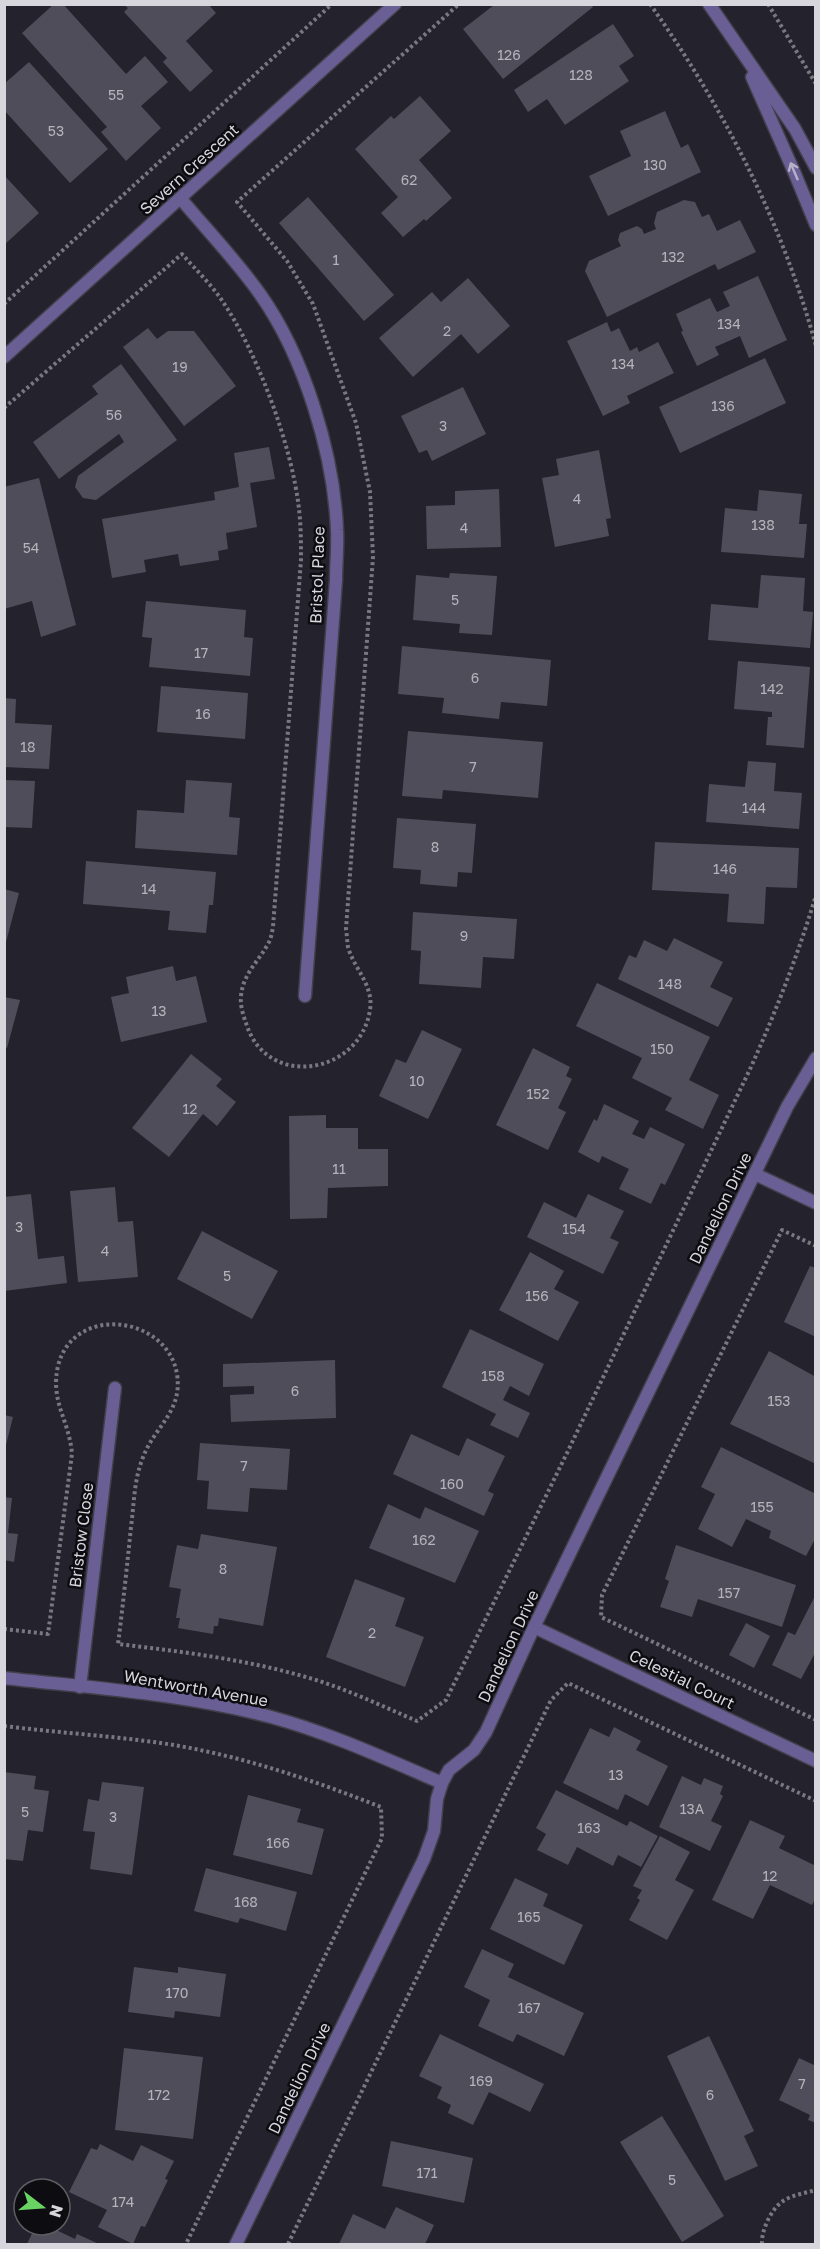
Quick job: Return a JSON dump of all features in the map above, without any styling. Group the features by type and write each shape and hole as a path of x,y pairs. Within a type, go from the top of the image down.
{"street":[{"name":"Severn Crescent","path":"4,357 394,4"},
{"path":"709,4 795,129 816,168"},
{"path":"740,51 816,225"},
{"name":"Bristol Place","path":"181,199 260,294 297,358 310,396 333,482 337,530 336,580 305,996"},
{"name":"Dandelion Drive","path":"236,2244 424,1859 434,1831 437,1799 442,1783 449,1770 474,1750 486,1732 534,1627 787,1107 816,1058"},
{"path":"755,1174 816,1203"},
{"name":"Bristow Close","path":"80,1687 115,1388"},
{"name":"Celestial Court","path":"534,1627 816,1761"},
{"name":"Wentworth Avenue","path":"4,1678 188,1700 271,1717 338,1739 442,1783"}],"path":[{"path":"4,304 332,4"},
{"path":"237,202 459,4"},
{"path":"650,4 684,52 756,180 797,281 816,346"},
{"path":"768,4 816,84"},
{"path":"4,408 182,254"},
{"path":"118,1644 210,1655 265,1666 317,1680 417,1721 446,1700 751,1067 779,1006 816,895"},
{"path":"816,1246 782,1230 602,1595 601,1617 816,1720"},
{"path":"4,1629 48,1635"},
{"path":"288,2244 551,1700 568,1683 816,1801"},
{"path":"4,1726 147,1741 194,1749 292,1773 381,1807 382,1838 186,2244"},
{"path":"762,2244 761,2236 769,2218 781,2202 798,2194 816,2190"}],"building":[{"path":"54,4 63,4 126,74 145,56 168,82 141,106 161,128 126,161 101,132 107,127 22,33"},
{"path":"591,4 593,7 503,79 463,29 494,5"},
{"path":"124,5 209,5 216,13 186,41 213,71 190,92 163,62 167,58 124,12 128,8"},
{"path":"613,24 634,56 619,66 629,81 565,125 547,99 528,112 514,90"},
{"path":"29,62 108,149 70,183 4,110 4,84"},
{"path":"420,96 451,131 419,160 452,198 426,221 424,219 403,237 381,213 398,197 355,149 391,116 394,119"},
{"path":"665,111 681,148 688,144 701,172 608,216 589,176 631,156 620,131"},
{"path":"4,175 39,213 4,245"},
{"path":"308,197 394,295 364,321 279,223"},
{"path":"684,200 695,202 702,217 709,214 717,231 740,220 756,252 718,270 715,264 607,317 585,271 589,261 621,246 618,240 620,233 637,226 644,234 656,229 654,223 657,212"},
{"path":"758,276 787,340 749,358 740,336 715,347 719,355 697,366 681,332 683,331 676,314 710,298 717,312 730,306 723,292"},
{"path":"468,278 510,326 478,354 461,334 413,377 379,338 432,292 441,302"},
{"path":"607,322 611,332 619,328 630,351 637,347 639,352 658,342 674,373 627,396 630,403 603,416 567,341"},
{"path":"148,328 157,339 168,331 194,331 236,386 184,426 123,347"},
{"path":"765,358 786,403 680,453 659,407"},
{"path":"121,364 177,440 96,500 83,498 75,487 78,476 124,442 119,434 59,479 33,442 98,394 92,386"},
{"path":"463,387 486,434 432,461 427,450 419,453 401,416"},
{"path":"269,447 275,479 250,483 257,527 226,533 228,549 218,551 219,560 180,566 178,554 144,560 146,572 112,578 102,519 215,500 214,492 239,487 234,453"},
{"path":"599,450 611,518 606,519 609,536 555,547 542,478 559,475 556,459"},
{"path":"39,478 76,625 41,637 32,601 4,609 4,487"},
{"path":"499,489 501,547 427,549 426,506 455,505 455,491"},
{"path":"759,490 802,494 799,524 807,524 804,558 721,552 725,508 757,511"},
{"path":"450,573 497,576 492,635 459,633 460,624 413,620 416,575 449,578"},
{"path":"761,575 805,578 803,611 813,612 810,648 708,640 711,604 758,608"},
{"path":"146,601 246,610 244,637 253,638 250,676 149,667 152,638 142,637"},
{"path":"402,646 551,660 547,706 501,702 499,719 442,713 444,698 398,694"},
{"path":"738,661 810,667 804,748 766,745 768,717 772,717 772,712 734,709"},
{"path":"161,686 248,693 245,739 157,732"},
{"path":"4,698 16,699 15,723 52,725 49,769 4,767"},
{"path":"408,731 543,742 538,798 443,790 442,799 402,796"},
{"path":"748,761 776,763 774,791 802,793 799,829 706,822 709,784 745,787"},
{"path":"4,780 35,781 32,828 4,827"},
{"path":"186,780 232,783 229,817 240,818 237,855 135,848 137,810 184,813"},
{"path":"397,818 476,824 472,873 458,872 457,887 420,884 421,870 393,868"},
{"path":"655,842 799,848 797,888 766,887 764,924 727,922 729,894 652,890"},
{"path":"86,861 216,872 213,905 209,905 206,933 168,930 170,911 83,904"},
{"path":"4,889 19,893 5,946 4,946"},
{"path":"413,912 517,919 514,959 483,957 481,988 419,984 421,951 411,950"},
{"path":"674,938 723,962 710,987 733,998 718,1027 618,979 629,955 636,958 644,940 667,951"},
{"path":"173,966 176,981 196,976 207,1022 121,1042 111,997 129,993 126,977"},
{"path":"597,983 710,1037 689,1080 719,1095 703,1129 665,1110 672,1098 632,1078 642,1058 576,1026"},
{"path":"4,997 20,1000 7,1048 4,1047"},
{"path":"422,1030 462,1049 428,1119 379,1096 396,1059 406,1063"},
{"path":"533,1048 570,1067 566,1076 572,1079 558,1108 566,1112 548,1150 496,1125"},
{"path":"191,1054 222,1079 216,1086 236,1102 217,1126 203,1114 169,1157 132,1128"},
{"path":"604,1104 639,1121 632,1134 644,1139 650,1127 685,1144 665,1185 661,1183 651,1204 619,1189 629,1169 602,1156 599,1163 578,1152 594,1119 597,1121"},
{"path":"326,1115 326,1128 358,1128 358,1149 388,1149 388,1186 328,1188 327,1218 290,1219 289,1116"},
{"path":"115,1187 118,1222 133,1221 138,1277 78,1282 70,1191"},
{"path":"31,1194 38,1259 64,1256 67,1283 4,1291 4,1197"},
{"path":"588,1194 624,1211 610,1238 619,1242 603,1274 527,1237 544,1202 576,1218"},
{"path":"202,1231 278,1271 252,1319 177,1279"},
{"path":"530,1252 564,1271 554,1289 579,1302 558,1341 499,1310"},
{"path":"810,1266 816,1268 816,1337 784,1322"},
{"path":"470,1329 544,1364 529,1396 510,1386 503,1400 530,1413 518,1438 490,1425 496,1414 442,1387"},
{"path":"769,1351 816,1377 816,1464 730,1424"},
{"path":"335,1360 336,1418 231,1422 230,1395 254,1394 254,1386 223,1387 223,1364"},
{"path":"4,1415 13,1417 5,1449 4,1449"},
{"path":"411,1434 459,1456 467,1438 505,1456 488,1491 494,1494 484,1516 393,1474"},
{"path":"200,1443 290,1449 287,1490 250,1488 248,1512 207,1509 209,1481 197,1480"},
{"path":"721,1447 816,1494 816,1537 806,1556 769,1538 771,1531 746,1519 732,1547 698,1529 715,1494 701,1487"},
{"path":"4,1497 12,1498 8,1533 18,1534 14,1562 4,1560"},
{"path":"388,1504 420,1519 425,1507 479,1531 455,1583 369,1548"},
{"path":"201,1534 277,1547 263,1626 219,1618 218,1626 214,1626 213,1634 178,1628 180,1618 176,1618 181,1589 169,1587 177,1545 198,1549"},
{"path":"676,1545 796,1585 782,1627 698,1599 692,1617 660,1607 669,1581 665,1579"},
{"path":"355,1579 405,1598 395,1626 424,1637 405,1687 326,1657"},
{"path":"816,1594 816,1651 801,1679 772,1665 788,1632 795,1635"},
{"path":"746,1623 770,1636 754,1668 729,1655"},
{"path":"614,1727 641,1741 636,1750 668,1766 648,1806 625,1794 618,1810 563,1783 590,1728 609,1737"},
{"path":"4,1772 36,1776 34,1789 49,1791 43,1832 28,1830 23,1861 4,1859"},
{"path":"682,1776 701,1785 704,1778 723,1786 720,1794 723,1796 711,1821 722,1826 710,1851 659,1827"},
{"path":"102,1782 144,1787 132,1875 90,1869 95,1832 83,1831 88,1799 99,1801"},
{"path":"556,1790 627,1826 630,1821 658,1836 641,1867 618,1855 613,1866 577,1847 568,1865 537,1850 546,1834 536,1828"},
{"path":"248,1795 301,1809 297,1822 324,1829 312,1875 233,1855"},
{"path":"750,1820 785,1836 779,1848 816,1866 816,1897 812,1905 770,1885 753,1919 712,1900"},
{"path":"660,1836 690,1852 675,1880 694,1890 667,1940 629,1920 640,1900 637,1898 642,1890 633,1886"},
{"path":"206,1868 297,1892 286,1931 240,1918 238,1923 194,1911"},
{"path":"515,1878 548,1894 543,1906 583,1925 564,1965 490,1929"},
{"path":"482,1949 514,1964 508,1977 584,2013 564,2056 517,2034 513,2042 478,2026 490,2000 464,1987"},
{"path":"134,1967 178,1973 178,1967 226,1974 220,2017 175,2011 174,2018 128,2012"},
{"path":"440,2034 544,2084 530,2112 489,2092 473,2125 448,2113 451,2105 437,2098 442,2087 419,2076"},
{"path":"709,2036 754,2131 744,2136 758,2166 725,2181 667,2056"},
{"path":"124,2048 203,2057 193,2139 115,2130"},
{"path":"799,2058 816,2066 816,2123 808,2120 810,2115 779,2100"},
{"path":"662,2116 724,2216 682,2242 620,2142"},
{"path":"391,2141 473,2158 464,2203 382,2186"},
{"path":"100,2144 133,2161 141,2145 174,2161 165,2179 168,2180 145,2227 141,2226 133,2244 98,2227 107,2210 72,2193 72,2186 91,2148 97,2150"},
{"path":"396,2207 434,2225 425,2244 339,2244 353,2214 385,2229"},
{"path":"77,2234 99,2244 27,2244 30,2237 71,2237 75,2239"}]}
